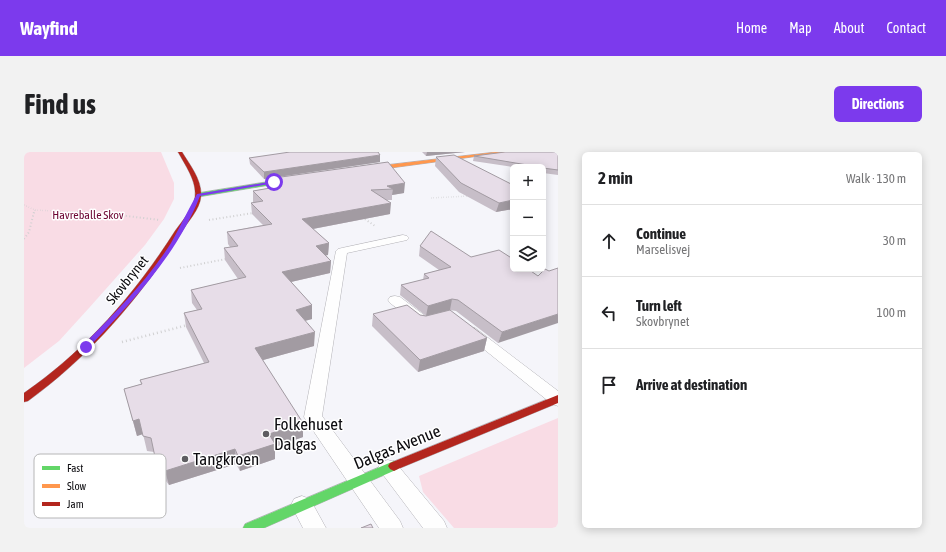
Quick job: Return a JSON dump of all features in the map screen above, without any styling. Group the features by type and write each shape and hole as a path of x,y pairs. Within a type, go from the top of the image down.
{"street":[{"path":"180,152 192,173 198,195 312,177"},
{"path":"350,171 507,152"},
{"name":"Skovbrynet","path":"24,398 39,389 86,347 117,315 152,273 172,244 198,195"},
{"name":"Dalgas Avenue","path":"258,527 358,480 558,400"}],"lane":[{"path":"392,528 313,417 342,251 399,239"},
{"path":"395,300 424,323 431,321"},
{"path":"456,320 558,400"},
{"path":"388,468 436,528"},
{"path":"302,505 315,528"}],"path":[{"path":"431,198 476,196"},
{"path":"24,204 35,210 110,214 184,223 214,220 260,211"},
{"path":"24,239 29,232 35,210"},
{"path":"357,213 399,239"},
{"path":"152,273 230,258"},
{"path":"86,347 133,340 193,323"}],"green space":[{"name":"Havreballe Skov","path":"24,152 161,152 174,183 174,199 164,219 145,245 59,341 24,368"},
{"path":"558,418 558,528 454,528 423,492 419,476"}],"building":[{"path":"290,152 378,152 380,155 264,172 249,158"},
{"path":"505,152 558,152 558,170 546,168 546,164 521,164 474,156"},
{"path":"454,155 510,183 510,201 499,203 461,183 436,157"},
{"path":"388,162 405,183 387,186 393,189 371,190 391,203 302,219 329,243 316,246 331,261 282,272 312,305 296,310 315,332 255,348 303,423 269,434 275,444 238,456 235,449 166,471 166,454 154,454 151,438 143,436 139,419 133,421 124,389 142,384 140,380 209,362 184,313 202,309 191,290 246,277 224,248 238,246 227,232 272,224 251,203 263,201 253,191 282,186 274,178"},
{"path":"431,231 471,257 499,250 510,257 510,272 532,272 538,276 542,272 546,272 546,270 549,271 558,268 558,314 502,332 458,300 452,299 428,306 401,285 429,278 424,274 451,267 420,246"},
{"path":"407,305 420,315 426,316 450,310 487,338 420,360 373,314"},
{"path":"371,524 373,528 361,528"}],"traffic: fast":[{"path":"198,195 304,178"},
{"path":"250,528 394,466"}],"traffic: slow":[{"path":"361,170 507,152"}],"traffic: jam":[{"path":"24,398 68,364 111,322 149,275 190,213 197,201 198,191 195,179 180,152"},
{"path":"394,466 558,399"}],"place":[{"name":"Folkehuset Dalgas","path":"266,434"},
{"name":"Tangkroen","path":"185,459"}],"route":[{"path":"86,347 117,315 152,273 172,244 193,208 198,195 274,182"}]}
